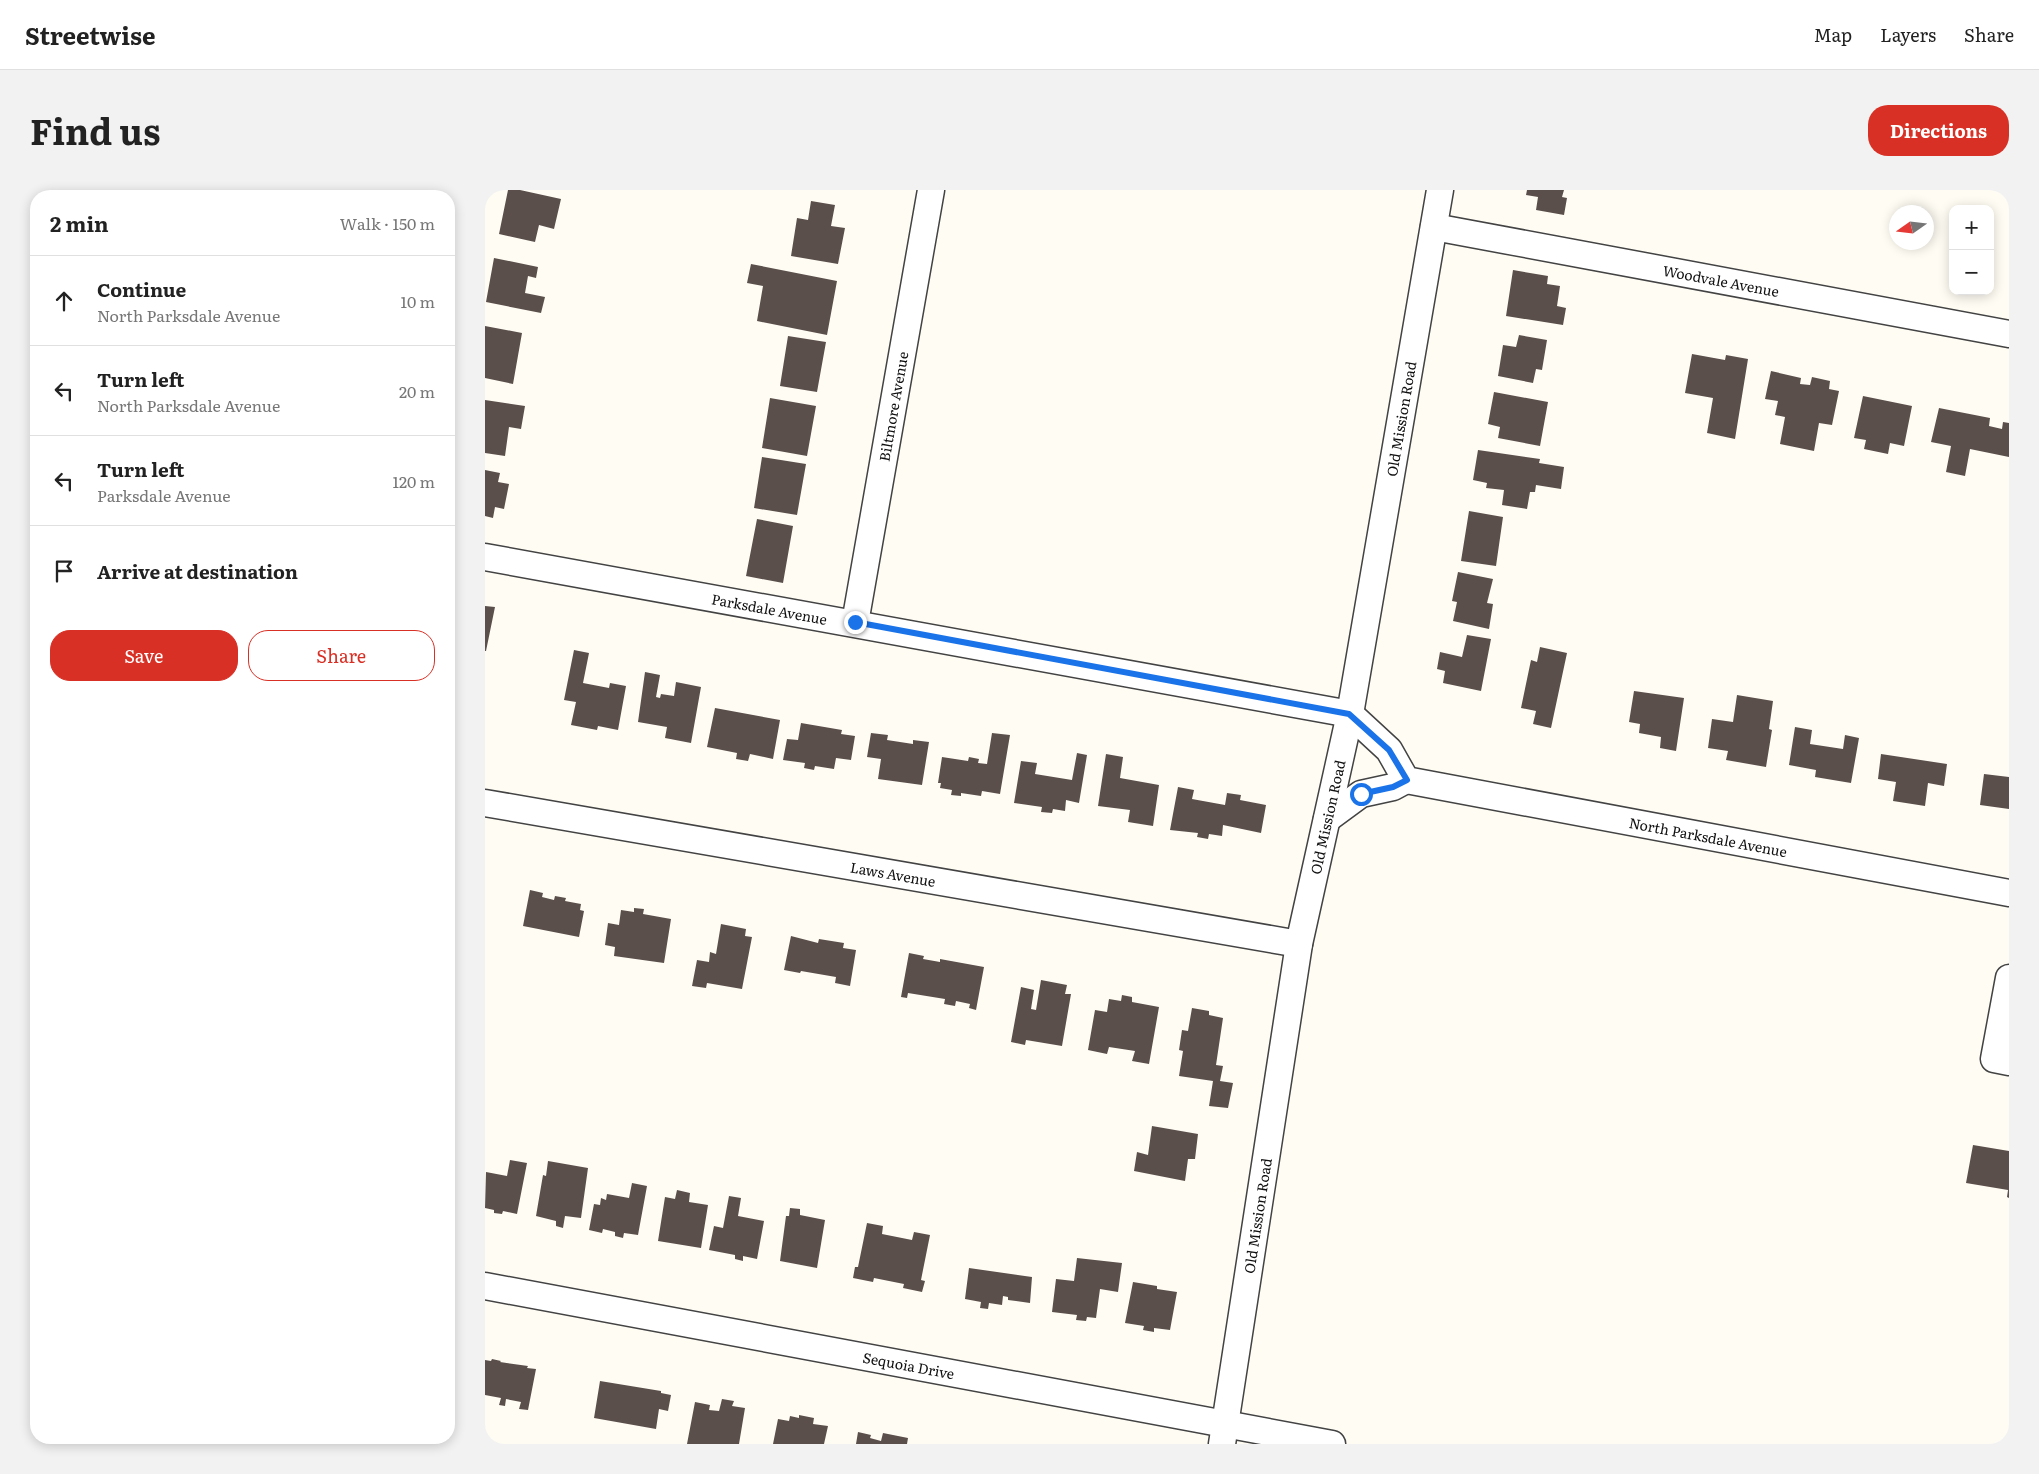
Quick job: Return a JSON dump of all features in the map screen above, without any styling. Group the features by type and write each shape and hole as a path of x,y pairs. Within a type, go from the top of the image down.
{"street":[{"name":"Biltmore Avenue","path":"855,622 931,190"},
{"name":"Old Mission Road","path":"1224,1434 1299,944 1349,714 1440,190"},
{"name":"Woodvale Avenue","path":"1435,227 2009,334"},
{"name":"Parksdale Avenue","path":"485,557 855,622 1349,714"},
{"path":"1327,819 1361,794 1393,787 1407,780 1389,750 1349,714"},
{"name":"North Parksdale Avenue","path":"1407,780 2009,893"},
{"name":"Laws Avenue","path":"485,803 1299,944"},
{"path":"2009,978 1994,1060 2009,1062"},
{"name":"Sequoia Drive","path":"485,1286 1224,1434 1333,1444"}],"building":[{"path":"508,190 520,190 561,199 554,229 539,225 535,242 499,234"},
{"path":"1527,190 1564,190 1562,197 1567,198 1564,215 1536,210 1538,197 1526,195"},
{"path":"811,201 835,205 831,226 845,228 838,264 791,256 797,218 808,220"},
{"path":"494,258 538,267 536,278 528,276 525,293 545,297 541,313 486,302"},
{"path":"751,264 837,281 827,335 757,321 763,286 747,283"},
{"path":"1513,270 1548,276 1547,284 1560,286 1557,306 1566,308 1563,325 1506,316"},
{"path":"485,326 522,333 513,384 485,378"},
{"path":"1519,335 1547,340 1542,370 1536,369 1533,383 1498,376 1503,345 1516,347"},
{"path":"788,336 826,342 817,392 780,386"},
{"path":"1692,354 1725,360 1726,355 1748,359 1735,439 1707,433 1713,398 1685,393"},
{"path":"1771,371 1801,378 1800,384 1810,385 1812,377 1830,381 1829,389 1839,391 1832,425 1819,423 1814,451 1780,444 1785,417 1775,415 1778,401 1765,399"},
{"path":"1494,392 1548,402 1540,446 1498,438 1500,427 1488,424"},
{"path":"1863,396 1912,406 1904,446 1890,443 1888,454 1864,449 1866,440 1854,438"},
{"path":"770,398 816,406 807,456 762,448"},
{"path":"485,400 525,406 521,429 509,427 505,456 485,453"},
{"path":"1939,408 1990,418 1989,426 2002,429 2003,422 2009,423 2009,457 1970,449 1965,476 1946,472 1951,446 1931,442"},
{"path":"1478,450 1540,459 1539,463 1564,467 1561,489 1536,485 1535,492 1530,492 1527,509 1502,505 1504,490 1486,488 1487,483 1473,480"},
{"path":"762,457 806,464 797,515 754,508"},
{"path":"485,470 500,473 498,482 509,484 504,509 495,507 493,518 485,516"},
{"path":"1469,511 1503,517 1496,566 1461,561"},
{"path":"757,519 793,526 783,583 746,576"},
{"path":"1458,572 1493,579 1487,603 1493,604 1489,629 1453,621 1457,602 1452,601"},
{"path":"485,606 495,607 486,651 485,651"},
{"path":"1467,635 1491,639 1481,691 1443,683 1445,671 1437,669 1440,652 1462,657"},
{"path":"1540,647 1567,653 1551,728 1533,724 1536,711 1521,708 1531,660 1537,662"},
{"path":"574,650 589,653 583,683 609,688 610,683 626,686 618,730 598,726 597,730 571,725 576,702 564,700"},
{"path":"645,672 660,675 656,697 660,698 661,694 674,696 676,682 701,687 691,743 665,738 667,727 638,722"},
{"path":"1634,691 1684,698 1676,751 1660,748 1661,737 1639,733 1640,724 1629,722"},
{"path":"1737,695 1773,701 1769,729 1772,730 1766,767 1726,760 1728,751 1708,748 1712,719 1733,722"},
{"path":"715,708 780,720 773,759 750,754 748,761 736,759 737,753 707,747"},
{"path":"801,723 842,730 841,734 855,736 851,760 836,758 834,769 815,766 814,770 804,768 805,763 783,760 787,739 798,740"},
{"path":"1795,727 1812,730 1810,744 1843,749 1845,735 1859,738 1851,783 1815,777 1816,770 1789,765"},
{"path":"871,733 888,735 887,740 913,744 913,740 929,742 922,785 878,779 881,759 867,757"},
{"path":"992,733 1010,735 1000,794 982,791 981,796 961,793 961,796 951,795 952,790 940,788 941,783 938,783 942,757 968,761 969,757 979,759 978,763 987,764"},
{"path":"1077,753 1087,755 1079,803 1066,800 1065,811 1053,809 1052,813 1041,812 1042,807 1014,803 1021,761 1037,763 1035,774 1072,780"},
{"path":"1106,754 1123,757 1120,778 1159,785 1153,826 1128,822 1130,810 1098,806"},
{"path":"1881,754 1947,764 1944,786 1928,783 1925,806 1893,801 1896,782 1878,779"},
{"path":"1984,774 2009,777 2009,809 1980,805"},
{"path":"1178,787 1194,790 1192,799 1225,805 1227,793 1241,795 1240,800 1266,805 1261,833 1223,825 1222,836 1209,834 1208,839 1197,837 1198,833 1170,830"},
{"path":"530,890 543,893 542,897 554,900 555,896 566,898 565,901 581,904 580,910 584,911 579,937 523,926"},
{"path":"634,908 644,909 643,914 671,919 664,963 614,956 615,947 605,945 608,923 619,925 621,910 634,912"},
{"path":"721,924 746,929 745,936 752,937 742,989 707,983 706,988 692,986 697,960 709,962 710,952 716,954"},
{"path":"791,936 818,943 819,939 844,943 843,948 856,950 850,986 835,983 836,977 784,970"},
{"path":"909,953 924,956 923,959 940,962 940,959 984,967 976,1010 969,1008 970,1004 956,1001 955,1006 944,1004 945,999 908,993 907,998 901,997"},
{"path":"1041,980 1067,985 1065,994 1071,994 1062,1046 1026,1040 1025,1045 1011,1042 1021,987 1034,990 1031,1009 1036,1010"},
{"path":"1122,995 1132,997 1132,1002 1159,1007 1149,1064 1132,1061 1135,1051 1109,1047 1107,1054 1088,1050 1095,1010 1107,1012 1109,999 1121,1001"},
{"path":"1192,1008 1209,1011 1209,1015 1223,1018 1216,1065 1223,1066 1220,1081 1233,1083 1228,1108 1209,1106 1213,1081 1179,1076 1183,1051 1179,1050 1182,1030 1188,1031"},
{"path":"1152,1126 1198,1134 1195,1159 1188,1159 1185,1181 1134,1171 1137,1152 1148,1155"},
{"path":"1973,1145 2009,1151 2009,1198 2007,1197 2008,1190 1966,1183"},
{"path":"510,1160 527,1163 517,1214 503,1211 502,1214 494,1213 494,1210 485,1208 486,1172 507,1176"},
{"path":"548,1161 588,1168 581,1218 565,1216 563,1228 556,1226 556,1221 536,1216 543,1175 546,1176"},
{"path":"632,1183 647,1186 638,1235 624,1233 623,1238 615,1236 615,1232 603,1229 602,1233 589,1230 594,1204 600,1205 601,1198 606,1200 607,1194 629,1198"},
{"path":"677,1190 690,1193 689,1202 708,1205 701,1248 658,1241 665,1197 675,1199"},
{"path":"729,1196 741,1198 738,1216 764,1221 757,1259 743,1256 743,1261 735,1259 735,1255 709,1250 714,1226 723,1228"},
{"path":"790,1208 800,1209 800,1215 825,1220 817,1268 780,1261 786,1216 789,1216"},
{"path":"867,1223 883,1226 882,1234 912,1240 914,1232 930,1235 921,1280 925,1281 922,1292 903,1288 904,1284 874,1278 873,1282 853,1278 855,1267 858,1267"},
{"path":"1077,1258 1122,1263 1118,1292 1100,1289 1096,1318 1087,1317 1086,1321 1076,1320 1077,1315 1052,1312 1056,1279 1074,1281"},
{"path":"969,1268 1032,1277 1030,1303 1008,1300 1008,1297 1003,1296 1002,1305 989,1303 988,1309 980,1308 981,1302 965,1299"},
{"path":"1133,1282 1157,1286 1157,1289 1177,1292 1170,1330 1154,1328 1154,1332 1143,1330 1144,1326 1125,1323"},
{"path":"492,1359 536,1369 528,1410 519,1409 521,1402 506,1399 505,1406 499,1405 501,1398 485,1395 485,1360 491,1361"},
{"path":"600,1381 661,1391 661,1393 671,1395 668,1411 659,1409 656,1429 594,1418"},
{"path":"722,1399 734,1401 732,1406 745,1408 739,1444 687,1444 695,1402 710,1405 709,1410 719,1411"},
{"path":"799,1415 814,1418 813,1424 828,1426 824,1444 773,1444 778,1419 789,1421 790,1416 799,1418"},
{"path":"858,1432 871,1435 870,1438 881,1441 883,1433 908,1438 907,1444 856,1444"}],"route":[{"path":"855,622 1349,714 1389,750 1407,780 1393,787 1361,794"}]}
